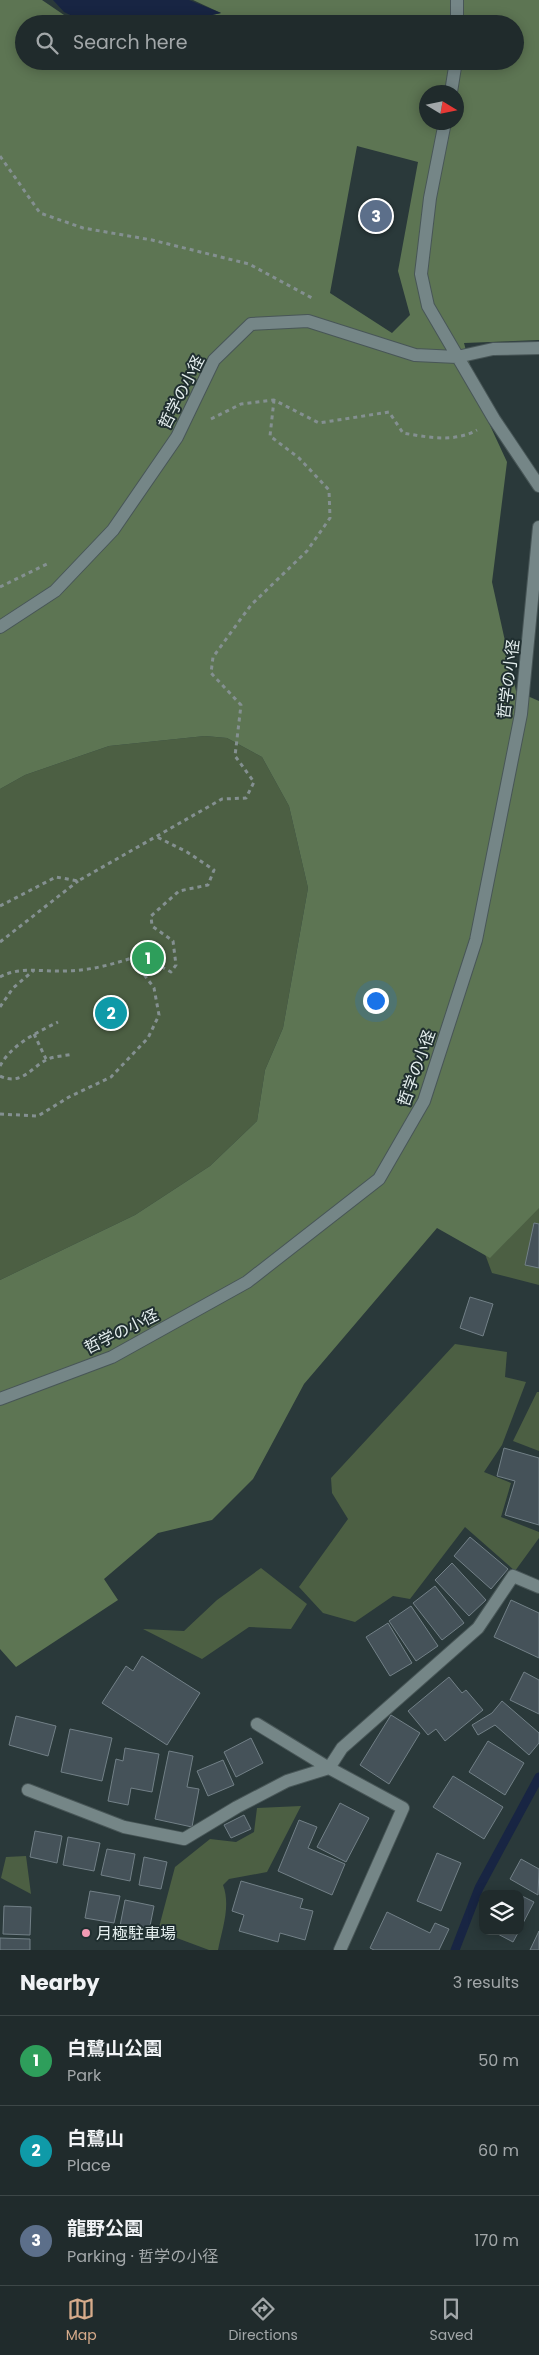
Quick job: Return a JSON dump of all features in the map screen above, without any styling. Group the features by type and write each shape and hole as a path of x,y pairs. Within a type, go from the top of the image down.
{"street":[{"path":"457,0 457,15"},
{"path":"451,85 454,70"},
{"path":"443,130 430,198 421,274 428,306 456,358 539,486"},
{"name":"哲学の小径","path":"0,628 55,591 114,530 177,437 214,360 251,324 308,321 415,355 456,358 493,349 539,348"},
{"name":"哲学の小径","path":"0,1399 112,1357 246,1282 379,1179 424,1101 476,940 521,714 539,527"},
{"path":"28,1790 124,1827 184,1839 237,1807 287,1781 329,1768 342,1748 478,1628 513,1576 539,1587"},
{"path":"257,1724 329,1768 403,1808 340,1950"}],"path":[{"path":"0,156 40,213 83,228 152,240 248,264 318,301"},
{"path":"177,437 241,404 274,400 319,423 388,412 403,432 436,439 470,434 494,419"},
{"path":"0,942 78,881 222,799 246,798 254,782 235,756 240,705 211,673 213,657 251,606 307,551 330,518 329,490 299,458 270,436 274,400"},
{"path":"0,977 11,971 65,971 102,968 132,958 149,960 171,972 176,965 173,941 152,926 151,916 179,891 208,885 214,870 186,852 156,837"},
{"path":"0,906 56,877 78,881"},
{"path":"0,1114 38,1116 69,1097 112,1077 148,1038 159,1016 154,988 132,958"},
{"path":"0,1006 12,988 33,970"},
{"path":"0,1066 4,1058 34,1034 58,1022"},
{"path":"34,1034 46,1059"},
{"path":"0,1076 5,1078 27,1075 46,1059 73,1054"}],"green space":[{"path":"0,0 42,0 64,15 15,15 15,70 524,70 524,15 212,15 221,13 193,0 539,0 539,340 464,343 481,406 507,462 492,582 516,691 539,701 539,1208 490,1258 437,1228 304,1384 253,1479 212,1520 158,1533 104,1579 118,1600 16,1667 0,1649 0,1280 135,1215 210,1166 257,1121 265,1070 283,1028 308,888 289,806 262,757 227,738 205,736 109,746 25,775 0,789","holes":["357,146 418,162 398,271 410,315 392,333 330,293"]},
{"path":"205,736 227,738 262,757 289,806 308,888 283,1028 265,1070 257,1121 210,1166 135,1215 0,1280 0,789 25,775 109,746"},
{"path":"539,1199 539,1285 492,1273 485,1254"},
{"path":"455,1344 507,1352 505,1377 526,1382 502,1445 484,1472 511,1483 501,1517 539,1532 539,1538 515,1571 465,1527 410,1599 393,1596 355,1622 323,1613 299,1587 348,1519 332,1493 331,1478"},
{"path":"537,1392 539,1392 539,1451 513,1441"},
{"path":"261,1568 307,1604 291,1629 249,1627 202,1659 143,1629 184,1631 217,1600"},
{"path":"301,1806 267,1872 229,1879 223,1885 226,1909 218,1950 209,1950 158,1931 175,1867 210,1839 236,1842 254,1832 257,1808"},
{"path":"26,1856 31,1894 1,1878 6,1857"}],"water":[{"path":"53,0 189,0 221,13 212,15 70,15 64,12"}],"building":[{"path":"534,1223 539,1224 539,1268 525,1265"},
{"path":"470,1297 493,1304 483,1336 460,1328"},
{"path":"504,1448 539,1458 539,1525 505,1515 515,1481 497,1476"},
{"path":"470,1537 508,1569 491,1589 454,1556"},
{"path":"452,1563 486,1600 469,1616 435,1580"},
{"path":"435,1586 464,1623 442,1640 413,1603"},
{"path":"511,1600 539,1613 539,1658 494,1637"},
{"path":"411,1606 438,1646 416,1661 389,1621"},
{"path":"388,1623 412,1663 390,1676 366,1637"},
{"path":"142,1656 200,1693 167,1745 102,1703 126,1666 133,1671"},
{"path":"524,1672 539,1680 539,1714 510,1700"},
{"path":"449,1677 462,1693 466,1690 483,1710 445,1741 436,1729 428,1735 408,1711"},
{"path":"502,1701 539,1733 539,1743 529,1755 495,1725 478,1735 472,1725 492,1713"},
{"path":"391,1715 420,1733 389,1784 360,1765"},
{"path":"16,1716 56,1726 48,1756 9,1745"},
{"path":"70,1729 112,1738 102,1781 61,1772"},
{"path":"251,1738 263,1763 236,1777 224,1752"},
{"path":"488,1741 524,1763 505,1795 469,1772"},
{"path":"125,1748 159,1754 152,1792 131,1788 128,1805 108,1801 116,1759 123,1761"},
{"path":"169,1751 193,1756 187,1787 199,1789 192,1827 155,1819"},
{"path":"223,1760 234,1785 208,1796 197,1771"},
{"path":"453,1776 503,1807 484,1839 433,1807"},
{"path":"340,1803 369,1818 346,1862 317,1847"},
{"path":"244,1815 251,1829 231,1838 224,1825"},
{"path":"299,1820 317,1827 308,1848 345,1864 332,1895 278,1871"},
{"path":"35,1831 62,1836 57,1863 30,1857"},
{"path":"68,1837 100,1843 94,1871 63,1865"},
{"path":"107,1849 135,1854 130,1881 101,1875"},
{"path":"437,1853 461,1863 441,1911 417,1901"},
{"path":"144,1857 167,1862 161,1889 139,1885"},
{"path":"521,1859 539,1869 538,1895 510,1879"},
{"path":"241,1881 303,1899 300,1908 313,1911 305,1940 280,1933 278,1942 239,1931 244,1915 232,1911"},
{"path":"90,1891 120,1896 114,1923 85,1918"},
{"path":"524,1897 534,1902 524,1921"},
{"path":"125,1900 154,1906 149,1931 120,1926"},
{"path":"4,1906 31,1907 30,1935 3,1934"},
{"path":"387,1912 430,1933 435,1923 449,1929 439,1950 374,1950 370,1948"},
{"path":"539,1931 539,1950 530,1950"},
{"path":"500,1935 517,1935 513,1942"},
{"path":"0,1938 30,1939 30,1950 0,1950"}],"waterway":[{"path":"455,1950 479,1888 539,1777"}],"place":[{"name":"龍野公園","path":"376,216"},
{"name":"白鷺山公園","path":"148,958"},
{"name":"白鷺山","path":"111,1013"},
{"name":"月極駐車場","path":"86,1933"}]}
